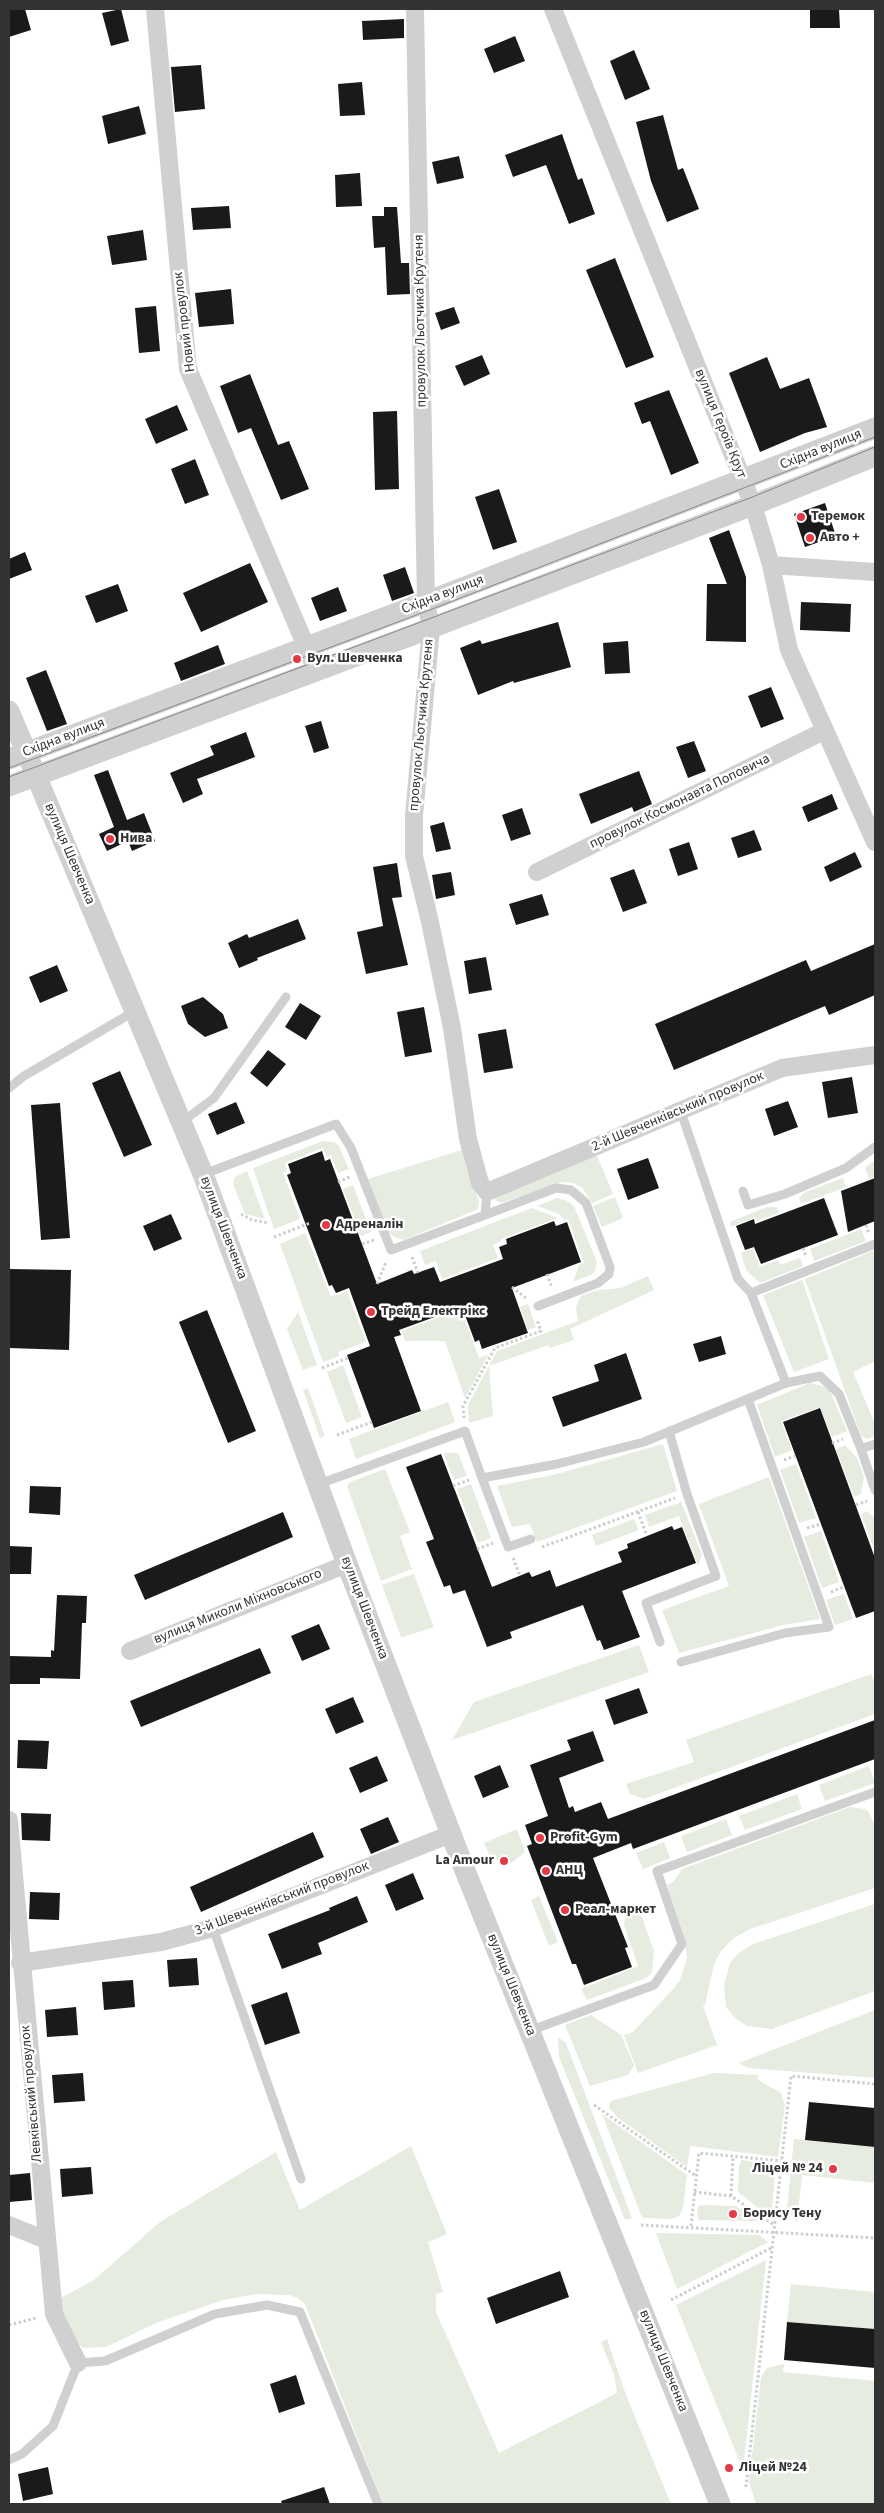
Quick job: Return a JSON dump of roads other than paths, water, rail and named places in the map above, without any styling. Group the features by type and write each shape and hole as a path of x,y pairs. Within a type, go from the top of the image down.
{"street":[{"name":"Новий провулок","path":"155,9 188,369 316,670"},
{"name":"провулок Льотчика Крутеня","path":"415,9 426,602 431,628 414,815 414,856 452,1028 468,1139 480,1183 486,1192"},
{"name":"вулиця Героїв Крут","path":"553,9 752,505 771,565 789,650 875,842"},
{"name":"Східна вулиця","path":"17,756 743,481 875,428"},
{"name":"Східна вулиця","path":"9,786 431,628 875,456"},
{"path":"771,565 875,572"},
{"name":"вулиця Шевченка","path":"9,711 17,756 36,775 203,1174 347,1564 451,1834 720,2504"},
{"name":"провулок Космонавта Поповича","path":"537,872 824,731"},
{"name":"2-й Шевченківський провулок","path":"486,1192 681,1112 782,1068 875,1054"},
{"name":"вулиця Миколи Міхновського","path":"130,1651 347,1564"},
{"name":"Левківський провулок","path":"9,1820 20,1963 54,2314 78,2363"},
{"name":"3-й Шевченківський провулок","path":"20,1963 161,1942 213,1928 451,1834"},
{"path":"9,2225 46,2240"}],"lane":[{"path":"182,1122 214,1098 286,997"},
{"path":"9,1088 24,1076 135,1011"},
{"path":"681,1112 738,1279 751,1293 786,1383"},
{"path":"203,1174 336,1124 351,1148 391,1250 556,1188 571,1190 586,1203 610,1268 609,1274 598,1283 538,1306"},
{"path":"742,1191 748,1205 785,1194 846,1168 875,1147"},
{"path":"485,1215 486,1192"},
{"path":"751,1293 875,1244"},
{"path":"482,1478 557,1464 644,1442 786,1383 820,1376 839,1394 875,1490"},
{"path":"682,1662 785,1633 829,1628 748,1399"},
{"path":"319,1484 465,1431 508,1547 531,1539"},
{"path":"660,1642 646,1603 716,1576 687,1494 669,1431"},
{"path":"861,1449 875,1444"},
{"path":"529,2031 654,1985 682,1944 656,1871 875,1792"},
{"path":"213,1928 301,2179"},
{"path":"9,2460 22,2454 53,2426 78,2363 105,2361 215,2314 267,2305 300,2312 378,2504"}],"tram line":[{"path":"9,768 427,611 875,437"},
{"path":"9,777 750,498 875,447"}],"place":[{"name":"Теремок","path":"801,517"},
{"name":"Авто +","path":"810,538"},
{"name":"Вул. Шевченка","path":"297,659"},
{"name":"Нива","path":"110,839"},
{"name":"Адреналін","path":"326,1225"},
{"name":"Трейд Електрікс","path":"371,1312"},
{"name":"Profit-Gym","path":"540,1838"},
{"name":"La Amour","path":"504,1861"},
{"name":"АНЦ","path":"546,1871"},
{"name":"Реал-маркет","path":"565,1910"},
{"name":"Ліцей № 24","path":"833,2169"},
{"name":"Борису Тену","path":"733,2214"},
{"name":"Ліцей №24","path":"729,2468"}]}
